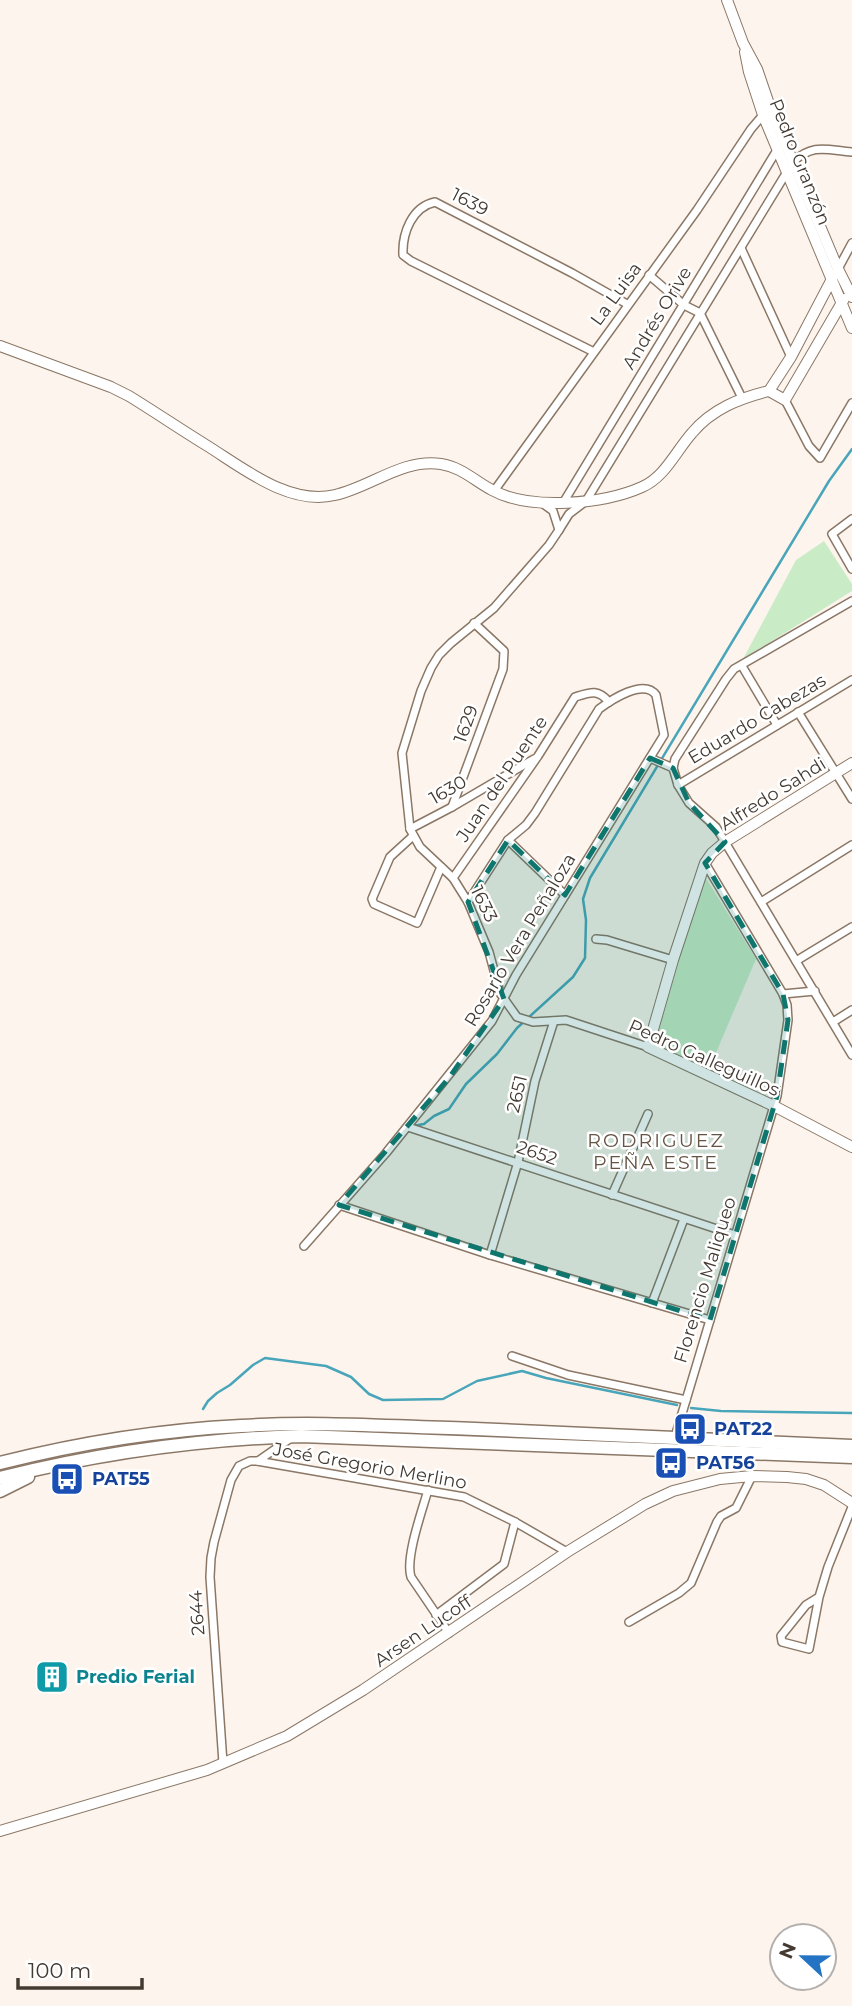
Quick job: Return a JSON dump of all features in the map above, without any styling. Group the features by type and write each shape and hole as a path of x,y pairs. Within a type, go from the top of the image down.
{"highway":[{"path":"0,1463 65,1448 138,1436 263,1425 349,1425 852,1446"},
{"path":"0,1478 96,1456 160,1446 254,1437 387,1438 852,1457"},
{"path":"805,1444 852,1439"},
{"path":"822,1455 852,1463"},
{"path":"0,1491 52,1465"}],"street":[{"name":"Pedro Granzón","path":"726,0 838,268 851,290"},
{"name":"Pedro Granzón","path":"743,43 763,115 852,328"},
{"name":"La Luisa","path":"494,491 763,115"},
{"path":"793,162 804,152 813,149 852,152"},
{"name":"Andrés Orive","path":"564,503 777,150"},
{"name":"Andrés Orive","path":"411,833 402,753 422,691 439,655 494,608 549,545 569,514 586,500 793,162"},
{"name":"1639","path":"594,352 411,261 403,255 402,244 410,220 421,206 435,202 627,304"},
{"path":"0,346 130,396 259,478 301,495 318,498 337,495 411,465 429,463 456,468 494,491 523,501 564,503 616,495 654,481 692,432 712,414 742,398 769,391 791,357 852,243"},
{"path":"741,248 791,357"},
{"path":"649,275 684,305 700,313 742,398"},
{"path":"785,400 851,290"},
{"path":"769,391 785,400 809,446 820,458 852,403"},
{"path":"542,503 553,510 559,530"},
{"path":"852,519 832,534 852,569"},
{"path":"852,601 734,669 675,759 673,768 678,785 689,803 716,827 852,1055"},
{"name":"1629","path":"452,807 503,669 503,651 474,624"},
{"path":"742,666 777,724"},
{"name":"Eduardo Cabezas","path":"678,785 852,680"},
{"name":"Rosario Vera Peñaloza","path":"304,1246 408,1127 492,1021 516,975 664,735 653,690 636,689 609,702"},
{"name":"Juan del Puente","path":"453,878 538,756 575,697 595,692 602,694 609,702"},
{"path":"468,902 508,840 526,825 535,813 599,709 609,702"},
{"path":"798,712 852,799"},
{"name":"1630","path":"441,867 417,923 373,904 372,899 390,857 411,833 538,756"},
{"path":"650,758 673,768"},
{"name":"Alfredo Sahdi","path":"648,1047 705,863 712,853 725,842 852,763"},
{"name":"1633","path":"411,833 420,847 453,878 468,902 489,952 504,999"},
{"path":"508,840 565,895"},
{"path":"761,902 852,845"},
{"name":"Florencio Maliqueo","path":"675,1437 774,1106 789,1020 783,994 705,863"},
{"path":"796,961 852,927"},
{"path":"596,939 673,960"},
{"path":"783,994 815,990"},
{"name":"Pedro Galleguillos","path":"504,999 517,1017 533,1022 566,1020 648,1047 774,1106 852,1147"},
{"path":"833,1022 852,1010"},
{"name":"2651","path":"490,1255 518,1162 535,1081 554,1020"},
{"path":"612,1195 648,1114"},
{"name":"2652","path":"408,1127 735,1235"},
{"path":"339,1205 490,1255 710,1320"},
{"path":"652,1303 684,1219"},
{"path":"512,1356 568,1375 686,1401"},
{"path":"257,1461 295,1436"},
{"name":"José Gregorio Merlino","path":"239,1466 257,1461 464,1497 568,1552"},
{"name":"2644","path":"223,1763 210,1577 214,1542 231,1480 239,1466"},
{"path":"629,1622 691,1583 717,1522 721,1516 736,1507 752,1476"},
{"name":"Arsen Lucoff","path":"0,1831 207,1770 287,1736 449,1633 568,1552 645,1504 673,1490 710,1480 752,1476 788,1477 816,1482 837,1492 852,1505"},
{"path":"428,1490 409,1570 449,1633"},
{"path":"819,1597 806,1605 781,1636 782,1642 809,1649 819,1597 852,1505"},
{"path":"436,1615 504,1564 515,1522"}],"highlighted area":[{"path":"650,758 673,768 689,803 725,842 705,863 783,994 788,1020 777,1096 710,1320 339,1205 449,1078 504,999 468,902 508,840 565,895"}],"green space":[{"path":"824,541 852,584 852,591 743,659 796,560"},
{"path":"704,875 756,959 709,1069 655,1044"}],"waterway":[{"path":"413,1126 424,1124 449,1109 466,1084 497,1054 517,1028 573,977 585,958 586,920 583,899 590,878 829,481 852,449"},
{"path":"203,1409 217,1393 265,1358 326,1366 351,1377 369,1394 383,1400 443,1399 477,1381 522,1371 677,1405"},
{"path":"691,1408 852,1413"}],"place":[{"name":"PAT22","path":"690,1429"},
{"name":"PAT56","path":"671,1463"},
{"name":"PAT55","path":"67,1479"},
{"name":"Predio Ferial","path":"52,1677"}],"district":[{"name":"RODRIGUEZ PEÑA ESTE","path":"656,1151"}]}
